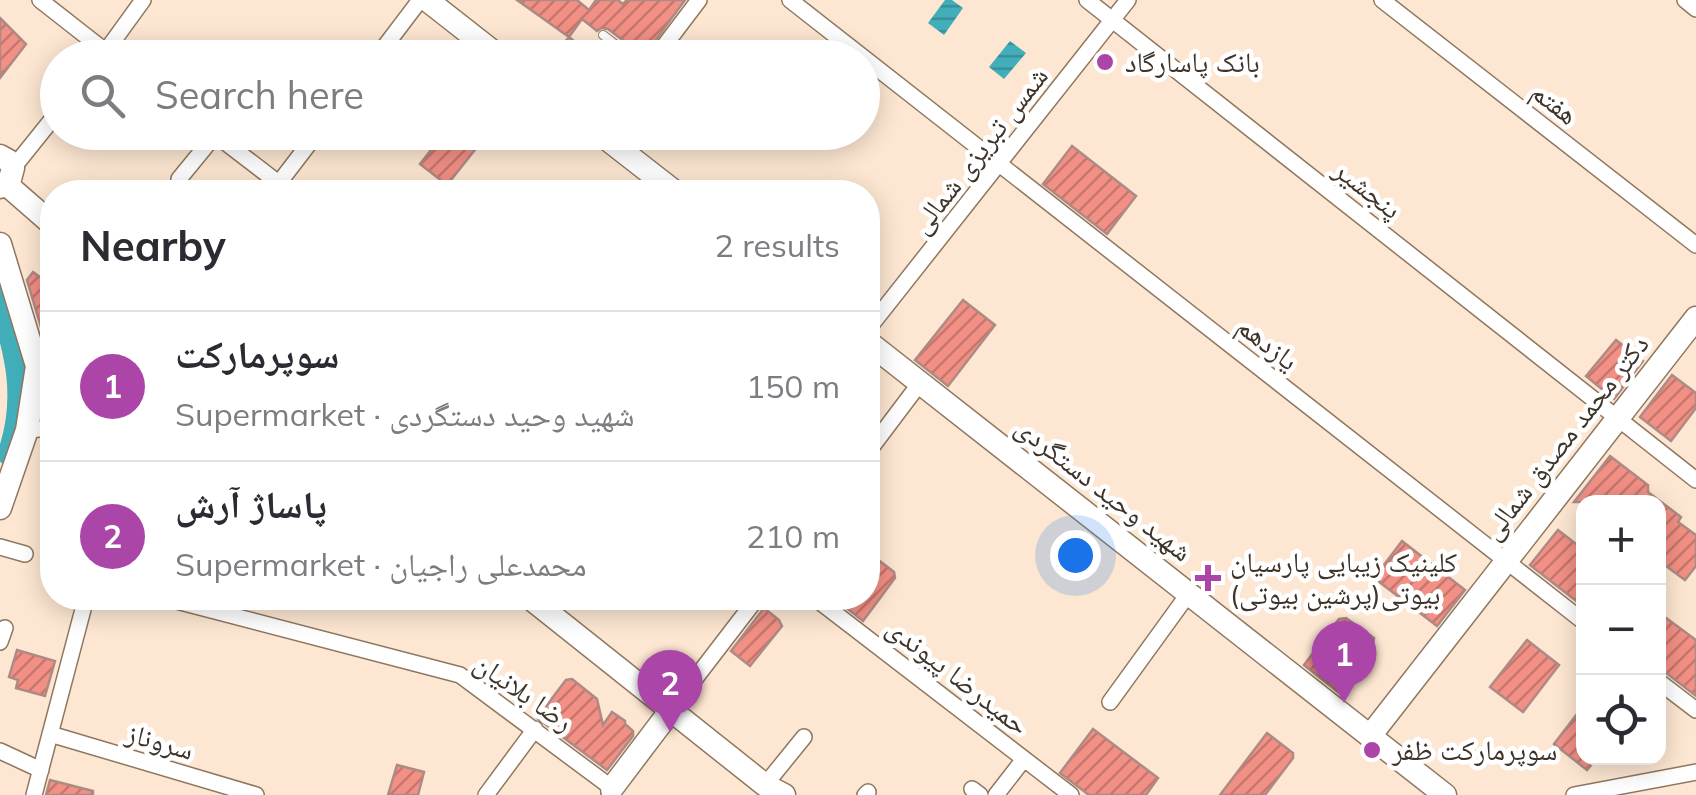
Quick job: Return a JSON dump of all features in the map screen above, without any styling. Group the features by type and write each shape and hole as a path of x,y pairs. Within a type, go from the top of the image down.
{"main road":[{"path":"423,0 477,40"},
{"path":"621,150 660,180"},
{"path":"6,174 40,204"},
{"path":"6,174 40,211"},
{"path":"0,244 38,366 27,430 0,508"},
{"name":"دکتر محمد مصدق شمالی","path":"1370,736 1696,318"},
{"name":"شهید وحید دستگردی","path":"880,351 1445,795"},
{"path":"530,610 772,791"},
{"path":"544,610 668,714"},
{"path":"609,791 668,714"}],"street":[{"path":"40,0 89,40"},
{"path":"117,40 143,0"},
{"path":"391,40 423,0"},
{"path":"669,40 700,0"},
{"name":"یازدهم","path":"790,0 841,40"},
{"name":"پنجشیر","path":"1087,0 1696,480"},
{"name":"شمس تبریزی شمالی","path":"880,314 1128,0"},
{"name":"هفتم","path":"1382,0 1696,245"},
{"path":"1685,0 1696,8"},
{"name":"یازدهم","path":"880,70 1576,616"},
{"path":"6,174 40,133"},
{"path":"179,179 201,150"},
{"path":"232,150 268,180"},
{"path":"287,180 306,150"},
{"path":"880,436 920,383"},
{"path":"27,430 40,429"},
{"path":"0,547 25,554"},
{"path":"1110,702 1189,593"},
{"path":"34,795 83,610"},
{"name":"رضا بلانیان","path":"210,610 460,675 609,791"},
{"path":"668,714 748,610"},
{"name":"حمیدرضا پیوندی","path":"831,610 1072,795"},
{"path":"1666,687 1696,710"},
{"path":"486,795 534,729"},
{"name":"سروناز","path":"50,734 256,795"},
{"path":"772,791 804,737"},
{"path":"0,750 40,770"},
{"path":"996,795 1024,758"},
{"path":"1584,794 1696,772"}],"lane":[{"path":"603,34 610,40"}],"water":[{"path":"945,0 963,8 944,35 928,23"},
{"path":"1010,41 1026,53 1004,79 989,67"}],"building":[{"path":"517,0 577,0 589,10 596,0 618,0 623,4 627,0 685,0 656,40 623,40 608,29 597,31 582,19 569,37"},
{"path":"0,18 26,44 0,78"},
{"path":"1072,146 1136,196 1107,234 1043,184"},
{"path":"431,150 475,150 451,180 441,180 420,164"},
{"path":"33,272 40,277 40,324 27,280"},
{"path":"963,300 995,325 948,386 915,360"},
{"path":"1616,340 1643,361 1614,399 1586,376"},
{"path":"1672,375 1696,393 1696,408 1671,441 1640,417"},
{"path":"1610,456 1648,485 1652,495 1579,495"},
{"path":"1666,506 1681,517 1678,522 1696,535 1696,566 1685,580 1666,566"},
{"path":"1558,530 1576,544 1576,601 1530,565"},
{"path":"1402,541 1465,590 1437,626 1374,578"},
{"path":"880,561 894,572 895,578 880,598"},
{"path":"762,610 779,620 782,626 750,666 731,651"},
{"path":"849,610 871,610 863,621"},
{"path":"1346,618 1374,638 1373,645 1338,692 1304,665 1339,619"},
{"path":"1666,618 1696,640 1696,696 1666,673"},
{"path":"1527,640 1559,665 1523,712 1490,687"},
{"path":"17,650 55,661 45,696 16,688 18,680 9,677"},
{"path":"572,679 597,699 603,725 612,712 633,731 607,770 537,718 566,680"},
{"path":"1576,715 1576,761 1554,744"},
{"path":"1093,729 1158,778 1146,795 1089,795 1060,773"},
{"path":"1267,733 1293,753 1293,758 1265,795 1220,795"},
{"path":"397,765 424,772 418,795 388,795"},
{"path":"50,780 93,791 93,795 46,795"}],"waterway":[{"path":"0,299 19,376 19,414 10,454"}],"place":[{"name":"بانک پاسارگاد","path":"1105,62"},
{"name":"کلینیک زیبایی پارسیان بیوتی(پرشین بیوتی)","path":"1208,578"},
{"name":"سوپرمارکت","path":"1344,703"},
{"name":"پاساژ آرش","path":"670,732"},
{"name":"سوپرمارکت ظفر","path":"1372,750"}]}
